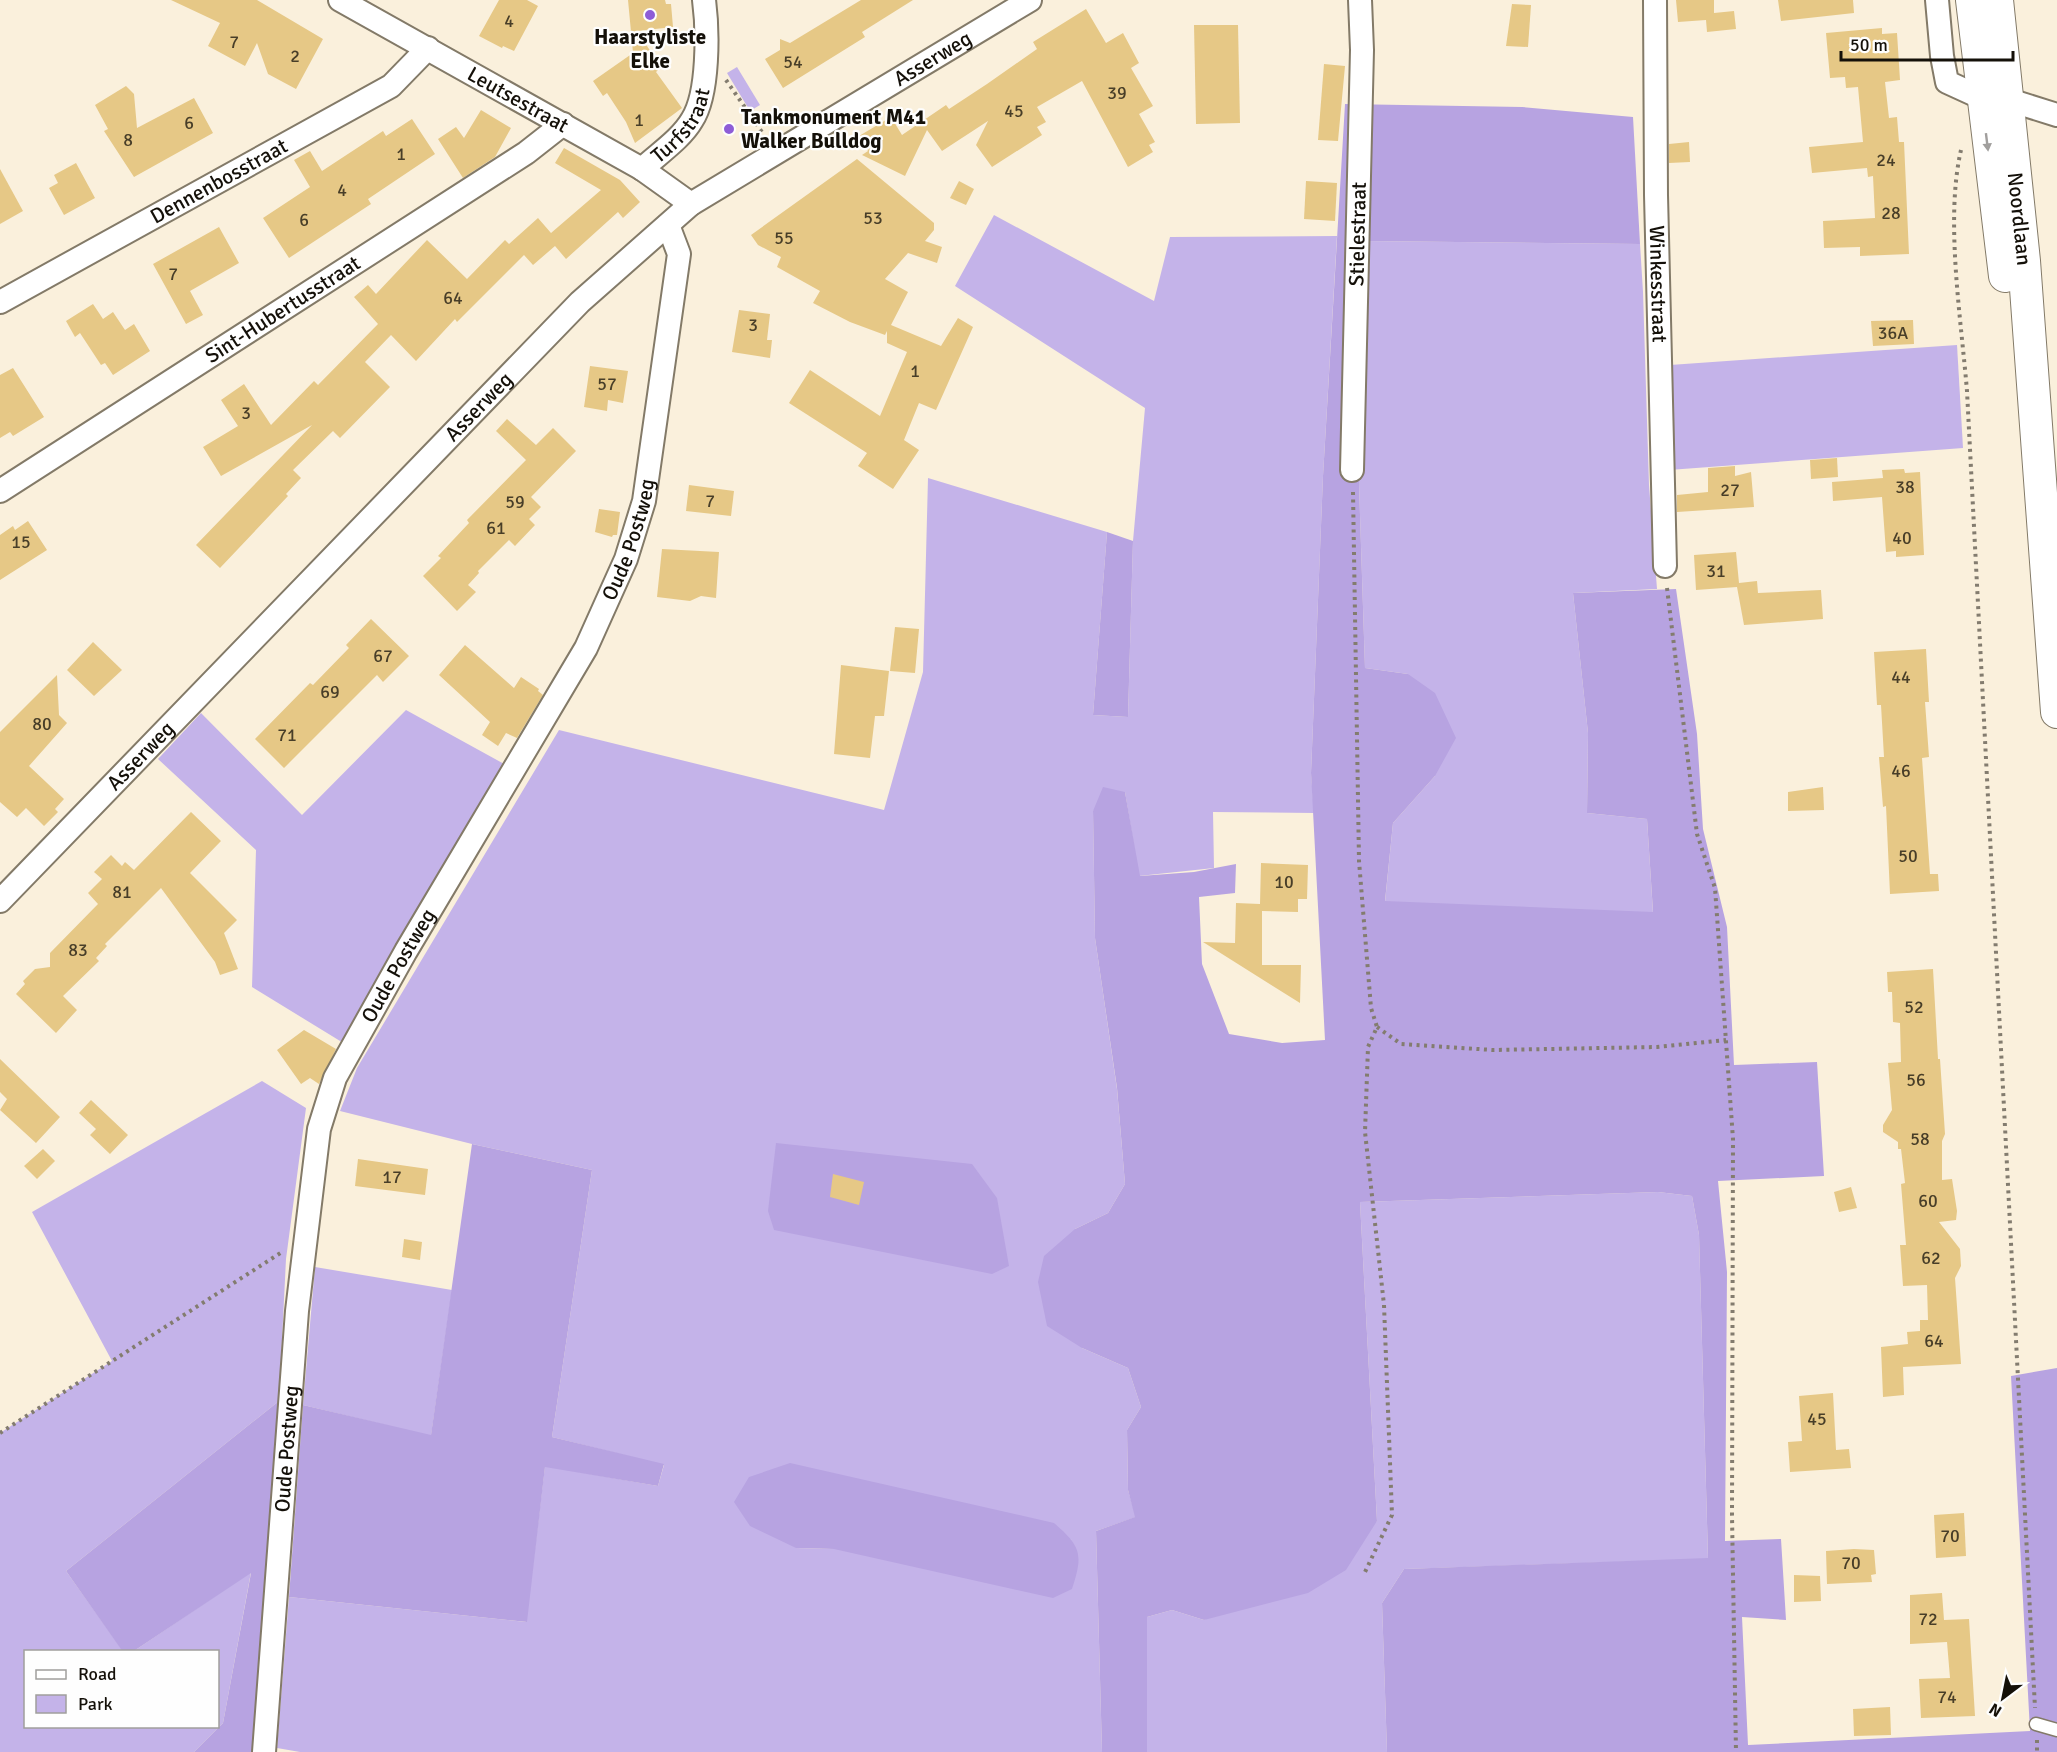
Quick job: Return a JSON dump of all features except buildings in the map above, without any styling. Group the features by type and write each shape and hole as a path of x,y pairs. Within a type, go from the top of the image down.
{"main road":[{"name":"Noordlaan","path":"1972,0 1995,99 2035,438 2053,635 2057,712"},
{"name":"Noordlaan","path":"1995,99 1997,0"}],"street":[{"name":"Leutsestraat","path":"340,0 642,169 691,204"},
{"name":"Turfstraat","path":"642,169 693,119 702,86 707,52 708,37 704,0"},
{"name":"Asserweg","path":"0,901 472,411 580,303 691,204 1030,0"},
{"name":"Stielestraat","path":"1352,470 1362,50 1360,0"},
{"name":"Winkesstraat","path":"1655,0 1656,195 1665,566"},
{"path":"1937,0 1942,56 1947,82 1995,99 2057,115"},
{"name":"Dennenbosstraat","path":"0,302 391,86 428,48"},
{"name":"Sint-Hubertusstraat","path":"0,491 526,153 563,124"},
{"name":"Oude Postweg","path":"264,1752 297,1311 319,1129 336,1078 406,951 586,648 626,559 644,501 679,254 668,225"}],"lane":[{"path":"2036,1724 2057,1730"}],"path":[{"path":"707,52 777,154"},
{"path":"1963,142 1954,180 1956,247 1966,391 2037,1752"},
{"path":"1352,470 1359,861 1371,1008 1377,1027 1401,1044 1493,1050 1657,1047 1725,1040"},
{"path":"1665,566 1671,632 1697,834 1714,888 1733,1139 1732,1515 1736,1752"},
{"path":"1365,1572 1392,1515 1384,1305 1365,1132 1368,1047 1377,1027"},
{"path":"0,1433 306,1236"}],"green space":[{"path":"737,67 760,105 750,111 727,73"},
{"path":"994,215 1154,301 1170,237 1337,236 1323,476 1311,773 1314,813 1213,812 1214,868 1139,876 1125,792 1093,811 1095,938 1117,1089 1125,1184 1108,1213 1075,1229 1082,1348 1128,1368 1141,1407 1127,1430 1128,1490 1136,1517 1096,1531 1102,1752 300,1752 277,1748 289,1597 526,1622 545,1466 658,1486 664,1465 552,1437 592,1170 472,1144 340,1111 357,1068 559,730 884,810 923,672 928,478 1107,532 1093,715 1128,717 1133,541 1145,408 955,286","holes":["1073,1539 834,1549 796,1548"]},
{"path":"1365,241 1640,244 1649,485 1657,589 1573,593 1588,733 1587,813 1647,819 1653,913 1385,902 1393,823 1435,776 1408,674 1365,668 1359,484"},
{"path":"1957,345 1963,448 1669,470 1670,365"},
{"path":"406,710 506,765 345,1044 252,987 256,850 158,759 201,713 302,815"},
{"path":"262,1081 306,1108 286,1259 279,1401 66,1571 122,1650 24,1650 24,1728 218,1728 194,1752 0,1752 0,1433 112,1361 32,1212"},
{"path":"1658,1192 1692,1196 1699,1235 1708,1559 1404,1569 1382,1603 1387,1752 1147,1752 1147,1617 1172,1610 1204,1620 1377,1521 1360,1202"},
{"path":"315,1267 452,1290 431,1436 303,1405"},
{"path":"251,1572 223,1723 219,1727 219,1650 135,1650"}],"shaded area":[{"path":"1345,104 1522,107 1633,117 1640,244 1365,241 1359,484 1365,668 1408,674 1435,693 1456,738 1435,776 1393,823 1385,901 1653,912 1647,819 1587,813 1588,733 1573,593 1676,589 1697,734 1703,829 1727,927 1734,1065 1817,1062 1824,1176 1718,1181 1727,1272 1725,1541 1781,1539 1786,1620 1742,1617 1748,1745 2030,1731 2011,1376 2057,1368 2057,1752 1387,1752 1382,1603 1404,1569 1708,1558 1699,1235 1692,1196 1658,1192 1360,1202 1377,1521 1346,1570 1308,1593 1204,1620 1172,1610 1147,1617 1147,1752 1102,1752 1096,1531 1135,1517 1128,1490 1127,1430 1141,1407 1128,1368 1082,1348 1047,1326 1038,1282 1044,1256 1075,1229 1108,1213 1125,1184 1117,1088 1095,938 1093,811 1103,787 1125,792 1140,876 1194,872 1236,864 1235,893 1199,897 1202,964 1229,1034 1282,1043 1325,1040 1311,773 1323,476"},
{"path":"1107,532 1133,541 1128,717 1093,715"},
{"path":"776,1143 972,1164 997,1198 1009,1266 992,1274 774,1230 768,1211"},
{"path":"472,1144 592,1170 552,1437 664,1464 658,1486 545,1467 527,1622 289,1597 303,1405 431,1435"},
{"path":"279,1401 253,1752 194,1752 223,1723 251,1573 136,1650 122,1650 66,1571"},
{"path":"790,1463 1054,1523 1075,1545 1078,1552 1078,1568 1072,1589 1053,1598 834,1549 796,1548 750,1526 734,1502 749,1477"}],"place":[{"name":"Haarstyliste Elke","path":"650,15"},
{"name":"Tankmonument M41 Walker Bulldog","path":"729,129"}]}
